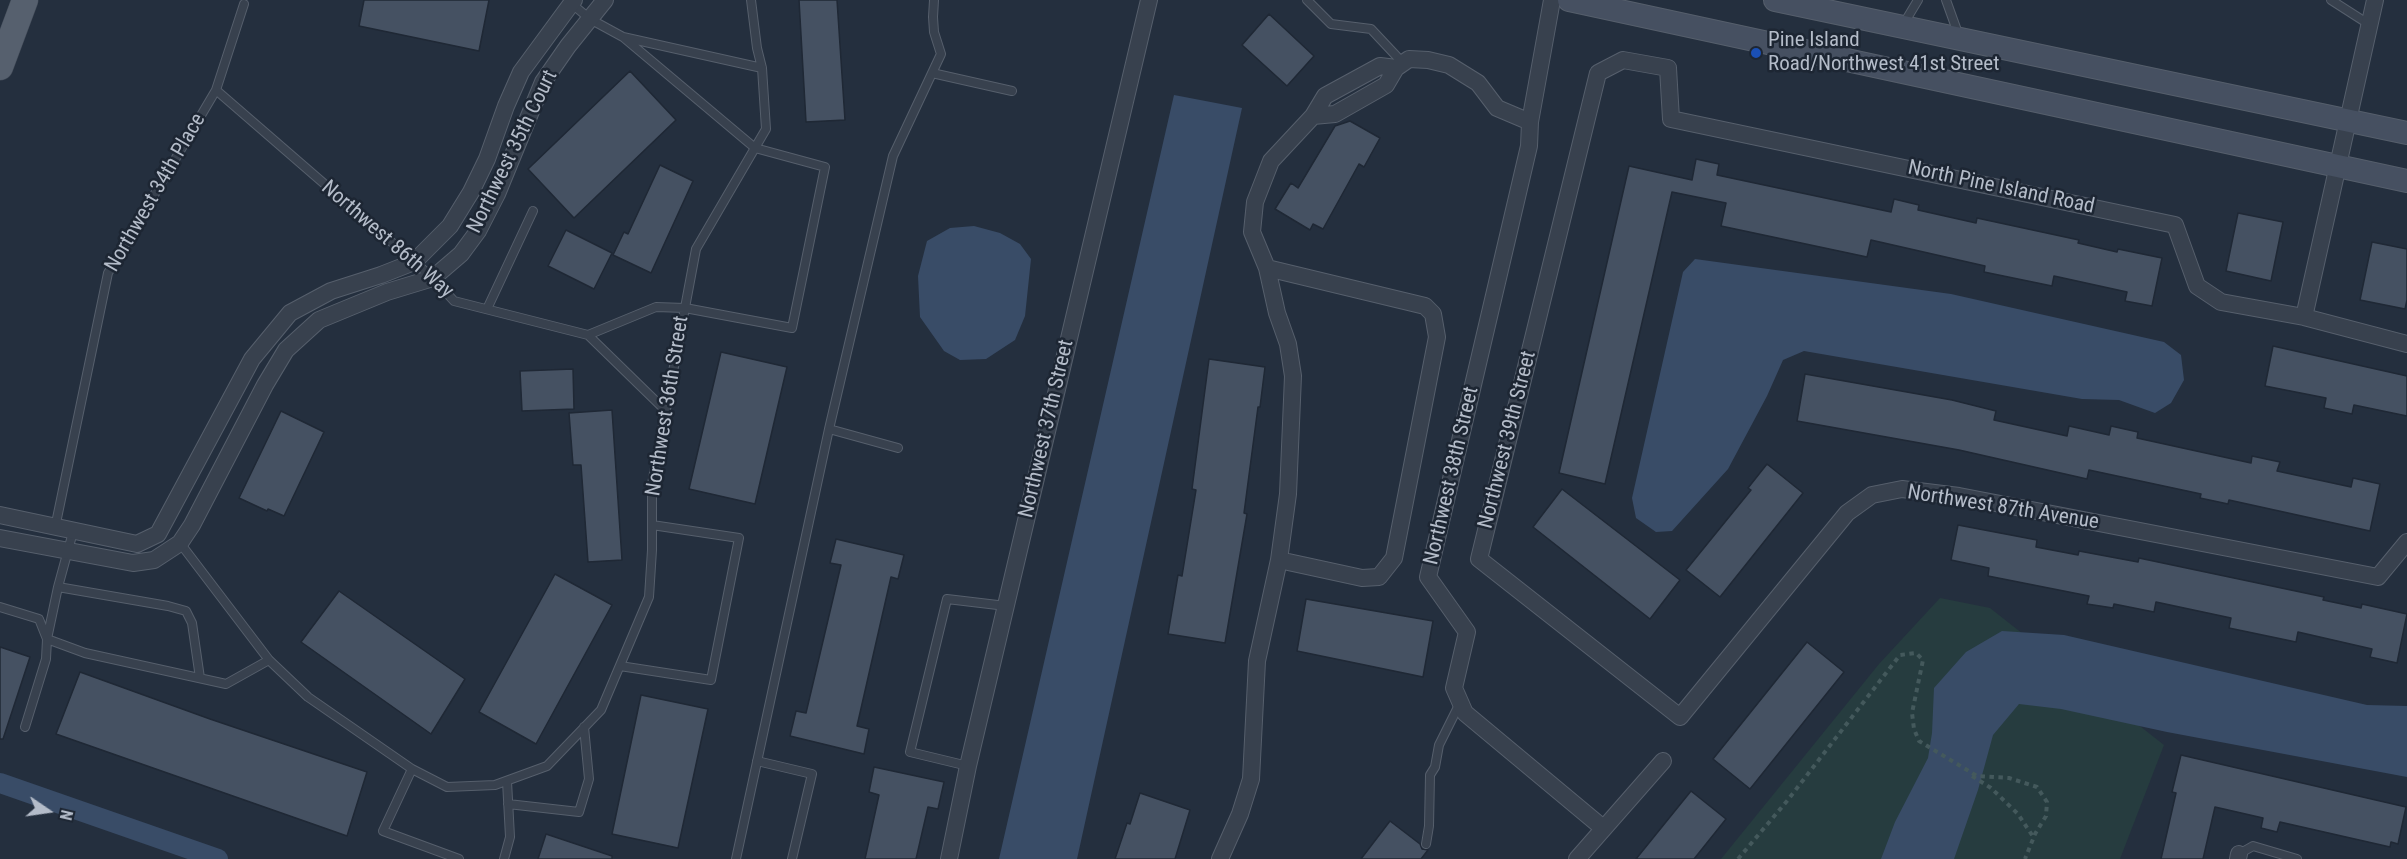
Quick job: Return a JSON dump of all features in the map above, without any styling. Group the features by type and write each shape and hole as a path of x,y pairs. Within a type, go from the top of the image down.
{"main road":[{"path":"0,67 25,0"},
{"path":"1569,0 2407,181"},
{"path":"1774,0 2407,133"}],"street":[{"name":"Northwest 35th Court","path":"180,543 192,525 265,385 286,350 319,320 387,292 433,278 461,255 478,231 512,162 543,82 605,0"},
{"name":"Northwest 37th Street","path":"949,859 968,766 1149,0"},
{"name":"Northwest 38th Street","path":"1461,703 1454,688 1467,632 1428,577 1529,146 1530,122 1552,0"},
{"path":"2304,317 2375,0"},
{"name":"Northwest 35th Court","path":"73,532 137,544 158,534 177,503 252,359 290,313 331,291 414,262 450,226 471,192 487,159 520,72 573,2"},
{"path":"1220,859 1240,814 1251,779 1257,661 1279,560 1288,494 1293,376 1288,344 1277,313 1267,268 1252,232 1255,202 1271,161 1313,116 1335,114 1386,85 1399,65 1409,58 1449,65 1478,83 1497,108 1530,122"},
{"name":"North Pine Island Road","path":"1598,73 1623,60 1668,68 1671,119 2175,225 2198,286 2220,302 2304,317 2407,344"},
{"name":"Northwest 39th Street","path":"1598,73 1479,559 1680,717"},
{"name":"Northwest 38th Street","path":"1267,268 1425,306 1433,314 1437,337 1394,558 1378,577 1362,578 1279,560"},
{"name":"Northwest 87th Avenue","path":"1680,717 1847,513 1872,495 1902,489 1959,496 2378,577 2407,542"},
{"path":"0,538 133,562 154,560 180,543 177,503"},
{"path":"0,515 73,532"},
{"path":"1461,703 1465,713 1603,828"},
{"path":"1578,859 1663,761"}],"lane":[{"name":"Northwest 36th Street","path":"180,543 269,660 308,697 412,769 447,787 495,785 547,766 601,710 649,597 652,484 696,249 766,129 762,68 751,0"},
{"path":"736,859 830,429 893,156 941,54 934,32 934,0"},
{"path":"1307,0 1331,24 1371,29 1399,65"},
{"path":"1901,27 1918,0"},
{"path":"1946,0 1960,39"},
{"path":"2331,0 2370,25"},
{"path":"573,2 590,19 624,38 755,148 825,167 792,328 684,308 656,307 588,335"},
{"name":"Northwest 34th Place","path":"55,528 108,273 216,90 244,4"},
{"path":"624,38 762,68"},
{"path":"932,73 1012,91"},
{"name":"Northwest 86th Way","path":"216,90 433,278 454,301 588,335 665,410"},
{"path":"487,309 533,211"},
{"path":"830,429 898,448"},
{"path":"620,666 711,680 739,538 652,525"},
{"path":"25,727 46,659 47,639 58,587 73,532"},
{"path":"58,587 186,611 192,623 200,678"},
{"path":"968,766 910,752 912,741 946,599 1006,606"},
{"path":"0,607 39,619 47,639 85,653 226,684 269,660"},
{"path":"1426,844 1429,826 1430,775 1435,767 1439,745 1461,703"},
{"path":"508,804 579,812 589,779 584,727"},
{"path":"757,761 812,774 792,859"},
{"path":"412,769 383,831 459,859"},
{"path":"504,859 510,837 507,781"},
{"path":"2238,857 2253,846 2297,859"}],"path":[{"path":"1738,859 1787,801 1900,655 1916,653 1923,660 1912,713 1914,729 1919,741 1991,788 2018,814 2034,838"},
{"path":"1967,772 1977,777 2009,778 2037,787 2047,802 2046,816 2025,859"}],"green space":[{"path":"1940,598 1990,608 2164,745 2120,859 1721,859 1879,664"}],"water":[{"path":"1174,95 1242,108 1077,859 999,859"},
{"path":"974,226 1000,233 1020,244 1031,259 1025,316 1015,340 986,359 960,360 944,351 920,317 918,276 927,241 950,228"},
{"path":"1695,259 1951,294 2164,342 2181,355 2184,380 2171,403 2155,413 2119,400 2082,399 1804,351 1783,360 1767,396 1728,469 1672,531 1656,532 1636,518 1632,498 1683,272"},
{"path":"2002,631 2064,635 2367,705 2407,706 2407,777 2167,732 2061,709 2019,704 1993,735 1978,790 1954,859 1881,859 1895,822 1928,758 1932,733 1934,688 1966,652"}],"building":[{"path":"364,0 489,0 479,51 359,26"},
{"path":"799,0 837,0 845,120 806,122"},
{"path":"1269,14 1314,56 1287,86 1242,45"},
{"path":"630,71 676,120 574,218 528,169"},
{"path":"1350,121 1380,138 1364,167 1359,164 1323,229 1313,224 1310,230 1275,209 1291,183 1298,188 1335,126"},
{"path":"1696,159 1719,164 1717,175 1891,212 1894,199 1919,205 1918,210 1976,223 1977,218 2079,240 2078,243 2117,252 2118,249 2162,258 2152,306 2125,301 2127,292 2054,276 2052,286 1984,272 1985,266 1871,240 1867,257 1721,226 1726,203 1672,192 1605,484 1559,473 1629,166 1692,180"},
{"path":"660,165 693,181 651,273 613,255 624,232 628,234"},
{"path":"2238,213 2283,222 2271,281 2226,271"},
{"path":"566,230 612,253 594,289 548,266"},
{"path":"2372,242 2407,249 2405,309 2360,300"},
{"path":"2273,346 2407,376 2407,416 2354,405 2352,414 2324,408 2326,398 2265,386"},
{"path":"721,352 787,367 755,504 689,489"},
{"path":"1209,359 1265,367 1244,513 1247,514 1225,643 1168,634 1178,575 1182,576 1196,490 1192,489"},
{"path":"573,369 574,409 522,411 520,371"},
{"path":"1805,374 1952,400 1996,411 1994,420 2067,436 2069,426 2109,435 2111,426 2138,432 2137,438 2251,463 2252,456 2280,462 2277,471 2351,487 2353,478 2380,484 2370,531 2229,500 2228,504 2200,498 2201,494 2089,470 2087,479 1959,450 1797,421"},
{"path":"612,410 622,560 588,562 581,465 573,465 569,413"},
{"path":"281,411 324,432 284,516 239,498"},
{"path":"1767,464 1803,493 1720,597 1686,570 1751,490 1748,488"},
{"path":"1562,489 1680,580 1650,619 1533,527"},
{"path":"1958,525 2037,540 2036,547 2078,555 2079,551 2138,562 2139,558 2324,597 2323,600 2361,608 2362,604 2407,614 2397,663 2370,657 2372,649 2298,632 2296,642 2229,628 2231,618 2156,602 2154,612 2114,604 2113,608 2087,604 2089,596 1988,576 1989,568 1951,560"},
{"path":"836,539 904,555 898,579 891,577 857,726 869,729 864,754 790,736 796,711 806,713 841,565 830,563"},
{"path":"555,574 612,605 536,744 479,712"},
{"path":"339,591 465,679 431,734 301,642"},
{"path":"1306,599 1433,621 1423,677 1297,651"},
{"path":"1807,642 1844,672 1750,789 1713,759"},
{"path":"0,647 30,657 3,739 0,739"},
{"path":"80,672 367,772 347,836 56,734"},
{"path":"641,695 708,709 678,848 612,834"},
{"path":"2181,755 2406,807 2398,844 2391,842 2390,847 2280,822 2277,832 2261,828 2263,818 2215,807 2203,859 2161,859 2176,793 2172,792"},
{"path":"874,767 944,782 938,809 928,807 916,859 865,859 879,795 869,792"},
{"path":"1691,791 1726,819 1694,859 1636,859"},
{"path":"1140,793 1190,810 1175,859 1115,859"},
{"path":"1390,821 1420,844 1422,849 1428,850 1421,859 1361,859"},
{"path":"546,834 612,856 612,859 538,859"}],"waterway":[{"path":"0,783 218,859"}],"place":[{"name":"Pine Island Road/Northwest 41st Street","path":"1756,53"}]}
